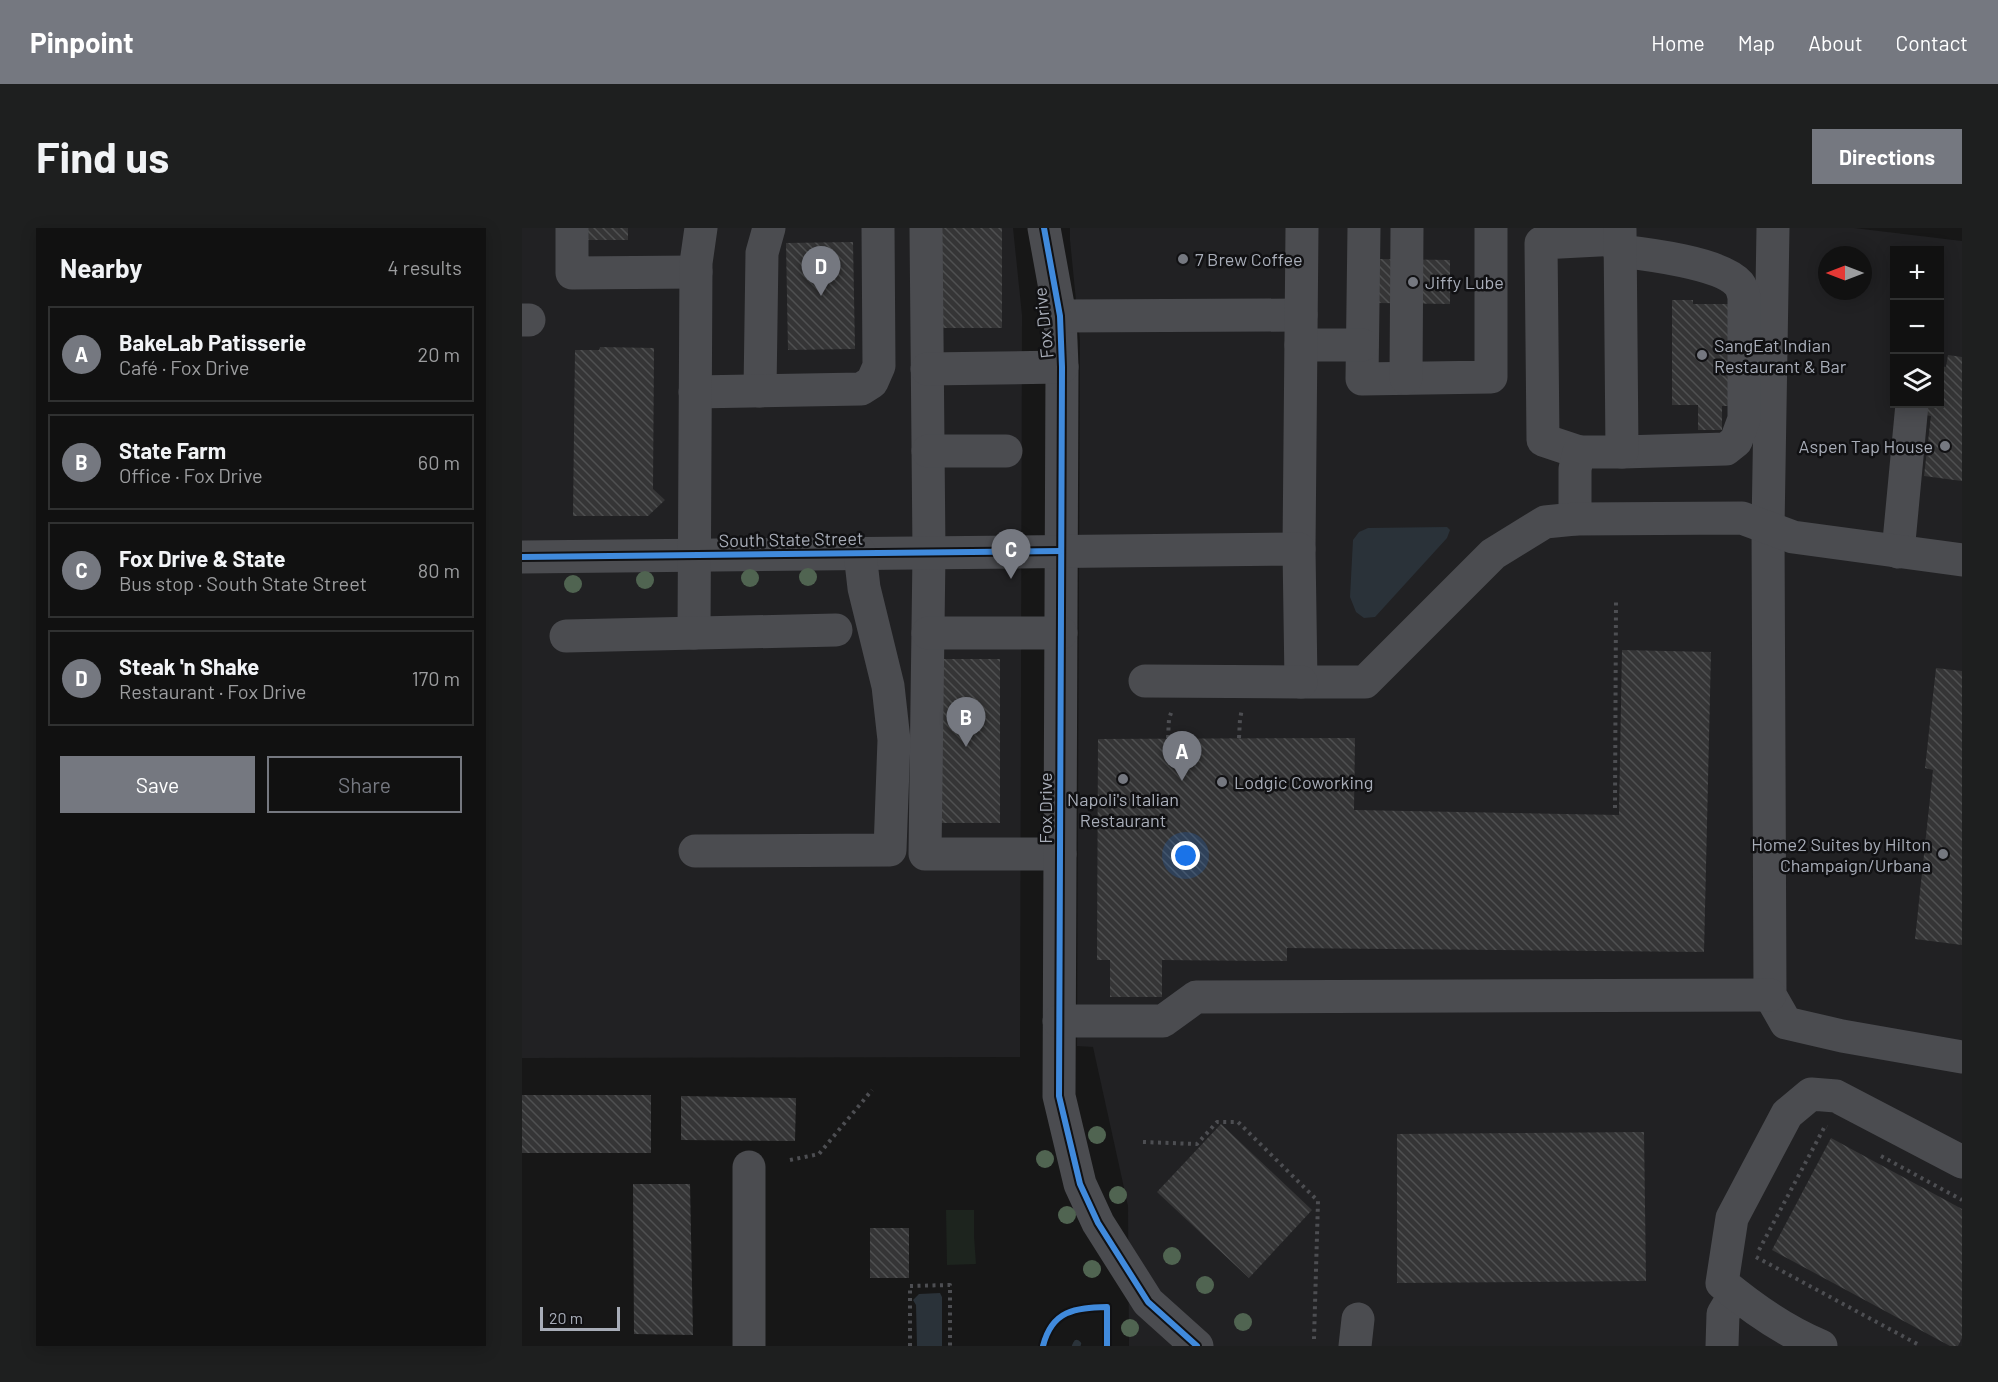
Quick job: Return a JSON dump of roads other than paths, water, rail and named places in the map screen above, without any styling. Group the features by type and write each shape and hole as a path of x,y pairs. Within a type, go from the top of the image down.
{"street":[{"path":"572,228 572,273 696,272"},
{"path":"694,633 696,272 701,228"},
{"path":"760,391 762,253 769,228"},
{"path":"695,392 861,389 872,382 879,366 878,228"},
{"path":"926,228 928,451 926,854 1060,854"},
{"name":"Fox Drive","path":"1044,228 1060,316 1062,368 1059,1096 1080,1184 1098,1223 1169,1334 1197,1346"},
{"path":"1301,682 1299,549 1302,228"},
{"path":"1365,228 1362,379 1491,377 1491,228"},
{"path":"1406,378 1407,228"},
{"path":"1773,228 1768,528 1770,995 1786,1023 1842,1036 1962,1057"},
{"path":"1619,239 1622,452"},
{"path":"1619,239 1663,257 1720,271 1736,281 1742,288 1744,297 1744,419 1736,441 1726,449 1622,452 1579,452 1543,440 1541,243 1619,239"},
{"path":"1060,316 1301,330 1362,345"},
{"path":"927,369 1062,368"},
{"path":"1898,552 1912,408"},
{"path":"928,451 1006,451"},
{"path":"1575,519 1575,469 1579,452"},
{"path":"1145,681 1365,682 1493,554 1545,522 1575,519 1742,518 1793,537 1962,560"},
{"name":"South State Street","path":"522,557 1299,549"},
{"path":"695,851 890,850 894,740 888,686 864,588 860,553"},
{"path":"566,636 836,630"},
{"path":"928,633 1061,633"},
{"path":"1059,1021 1163,1021 1196,997 1770,995"},
{"path":"1821,1346 1798,1337 1748,1305 1722,1283 1732,1218 1787,1113 1811,1094 1836,1096 1962,1162"},
{"path":"749,1167 750,1346"},
{"path":"1722,1346 1723,1314 1735,1294"}],"place":[{"name":"7 Brew Coffee","path":"1183,259"},
{"name":"Jiffy Lube","path":"1413,282"},
{"name":"Steak 'n Shake","path":"821,296"},
{"name":"SangEat Indian Restaurant & Bar","path":"1702,355"},
{"name":"Aspen Tap House","path":"1945,446"},
{"name":"Fox Drive & State","path":"1011,579"},
{"name":"State Farm","path":"966,747"},
{"name":"Napoli's Italian Restaurant","path":"1123,779"},
{"name":"BakeLab Patisserie","path":"1182,781"},
{"name":"Lodgic Coworking","path":"1222,782"},
{"name":"Home2 Suites by Hilton Champaign/Urbana","path":"1943,854"}]}
